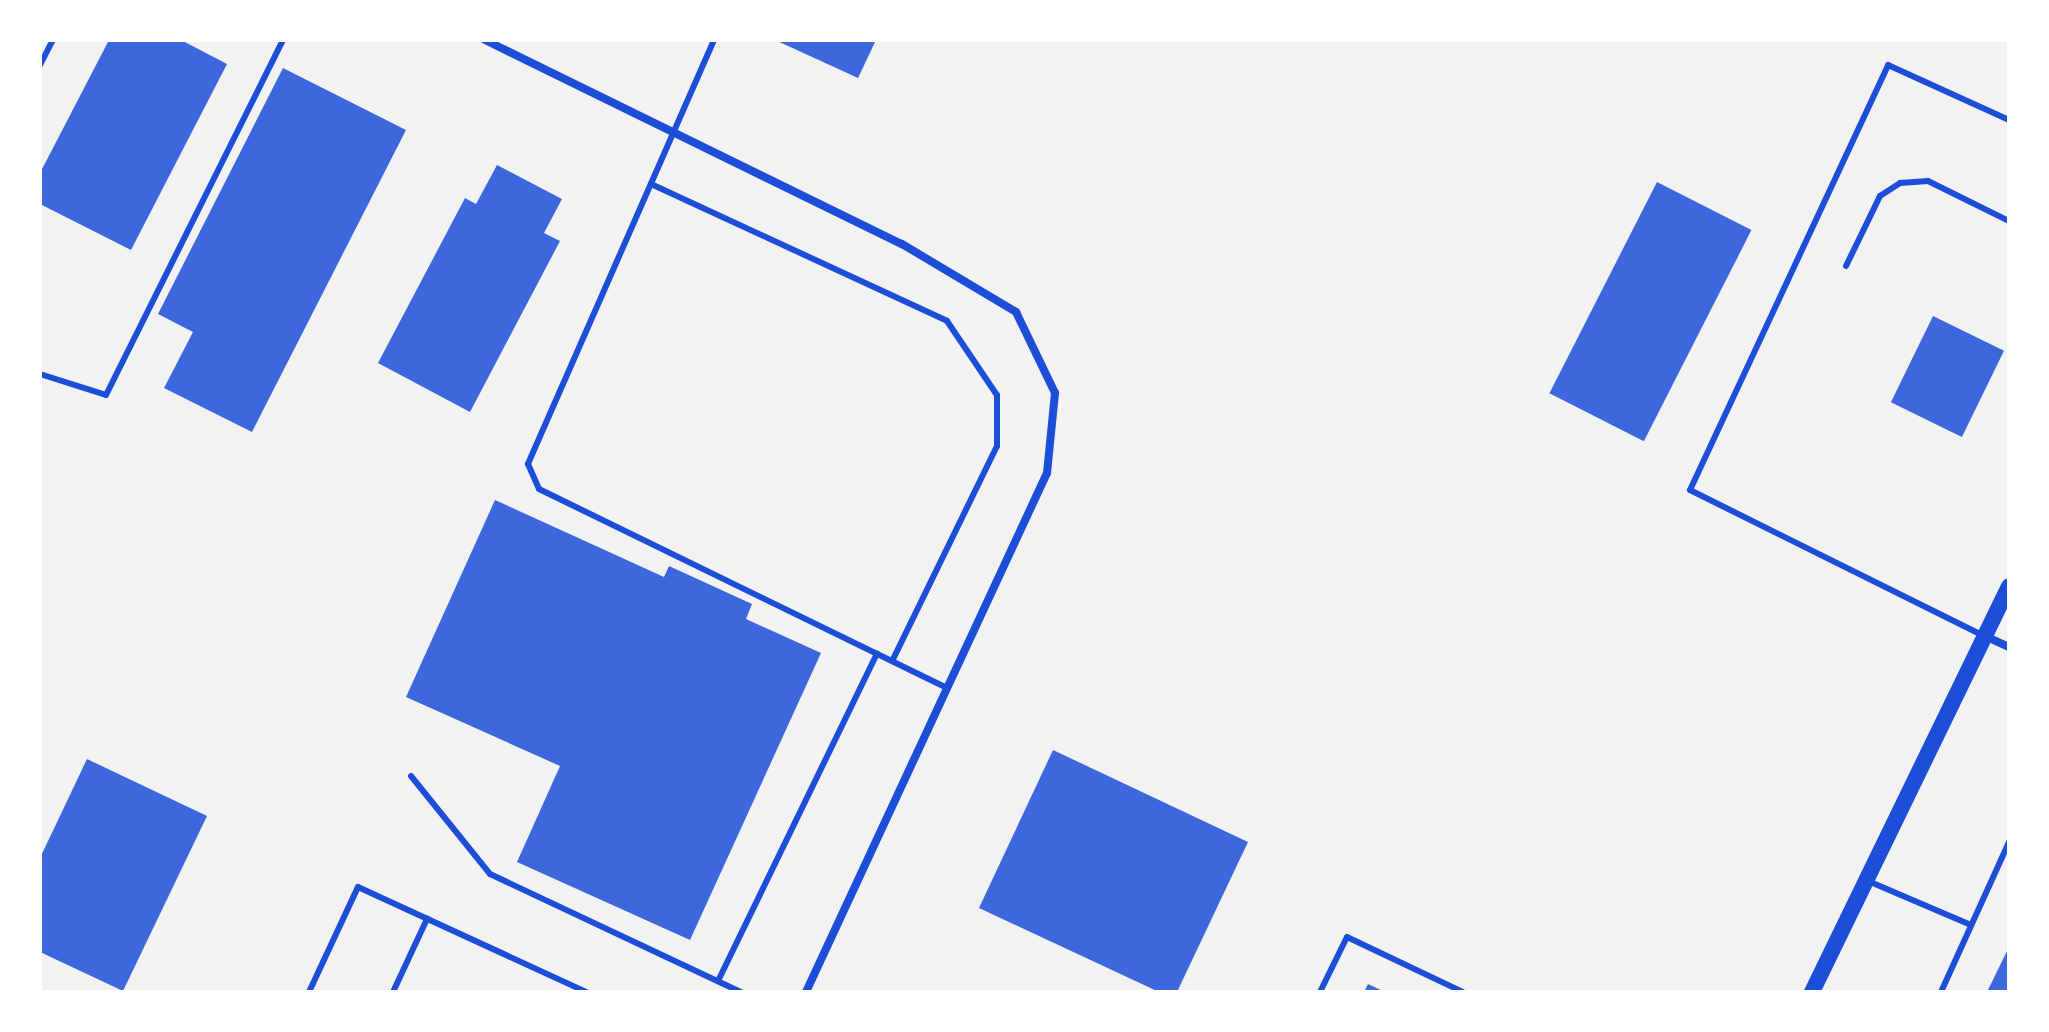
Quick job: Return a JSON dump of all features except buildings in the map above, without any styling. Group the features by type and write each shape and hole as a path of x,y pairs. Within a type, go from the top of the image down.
{"main road":[{"path":"1812,992 2009,586"}],"street":[{"path":"485,40 902,244 1016,312 1055,393 1047,473 806,992"},
{"path":"1985,636 2009,647"}],"lane":[{"path":"40,65 53,40"},
{"path":"40,374 106,395 283,40"},
{"path":"714,40 528,464 539,489 947,688"},
{"path":"1985,636 1690,490 1888,65 2009,120"},
{"path":"1846,266 1880,196 1900,183 1928,181 2009,221"},
{"path":"651,184 947,321 997,395 997,446 892,661"},
{"path":"718,981 877,654"},
{"path":"411,776 490,874 741,992"},
{"path":"1941,992 2009,842"},
{"path":"1866,880 1971,925"},
{"path":"309,992 358,887 586,992"},
{"path":"403,992 394,990 427,919"},
{"path":"1320,992 1347,937 1463,992"}]}
